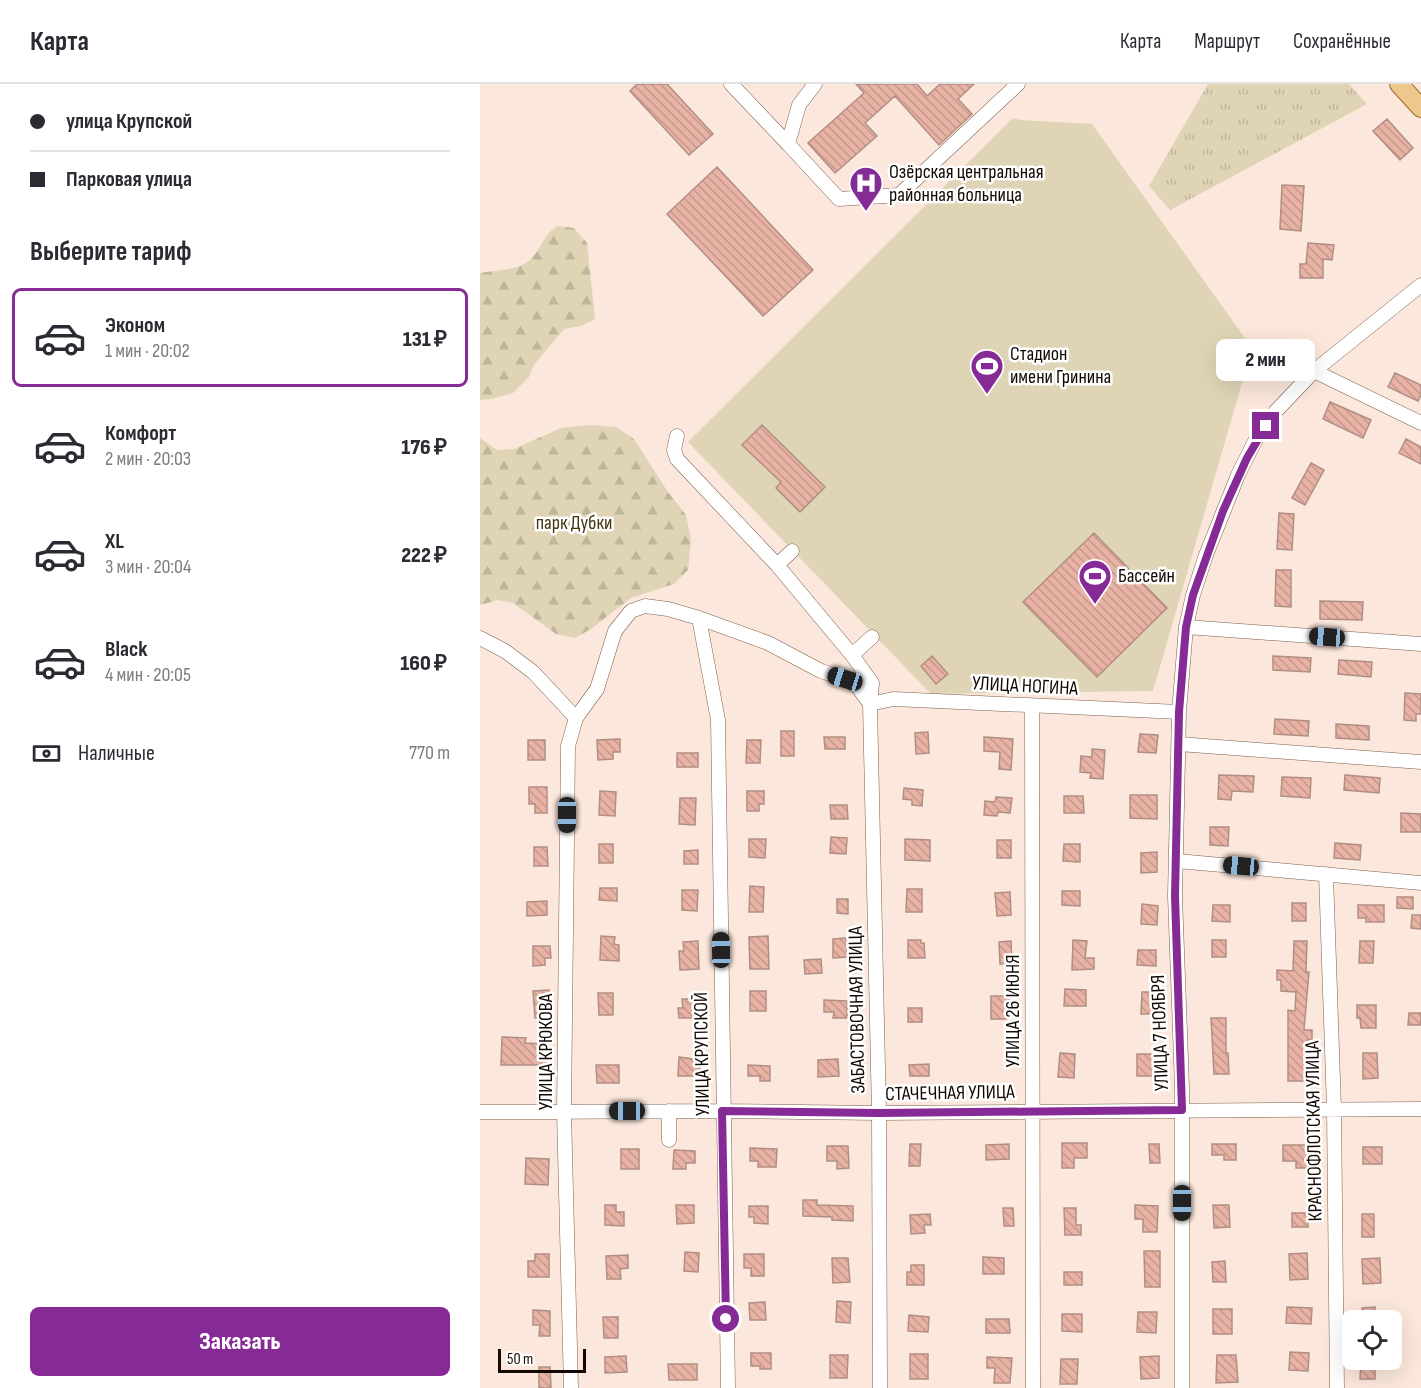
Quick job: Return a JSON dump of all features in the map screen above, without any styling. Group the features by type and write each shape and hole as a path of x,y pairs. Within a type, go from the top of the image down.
{"main road":[{"path":"1399,84 1421,108"}],"street":[{"path":"731,84 839,199 900,195 1018,84"},
{"path":"788,144 799,105 815,84"},
{"name":"УЛИЦА 7 НОЯБРЯ","path":"1182,1388 1182,1110 1175,896 1179,712 1186,627 1193,595 1206,555 1238,476 1256,441 1276,411 1314,371 1421,285"},
{"path":"1314,371 1421,423"},
{"name":"ЗАБАСТОВОЧНАЯ УЛИЦА","path":"676,436 674,450 677,459 777,566 852,655 872,683 870,704 879,1113 880,1388"},
{"path":"777,566 792,551"},
{"path":"480,638 505,651 533,672 576,718 597,689 615,631 631,611 645,606 668,609 699,618 768,643 821,671 845,679 857,686 870,704"},
{"name":"УЛИЦА КРУПСКОЙ","path":"699,618 718,720 722,1111 728,1388"},
{"path":"1186,627 1421,644"},
{"path":"852,655 872,637"},
{"name":"УЛИЦА НОГИНА","path":"870,704 893,699 1179,712"},
{"name":"УЛИЦА 26 ИЮНЯ","path":"1032,706 1033,1388"},
{"name":"УЛИЦА КРЮКОВА","path":"571,1388 564,1112 568,746 576,718"},
{"path":"1179,744 1421,762"},
{"path":"1177,861 1421,883"},
{"name":"КРАСНОФЛОТСКАЯ УЛИЦА","path":"1326,874 1334,1109 1337,1388"},
{"name":"СТАЧЕЧНАЯ УЛИЦА","path":"480,1112 879,1113 1421,1109"},
{"path":"669,1111 669,1140"}],"green space":[{"path":"1208,84 1349,84 1367,104 1170,210 1149,186"},
{"name":"Стадион имени Гринина","path":"1013,118 1092,124 1252,348 1153,691 931,694 688,442"},
{"path":"558,226 574,228 587,243 595,319 581,326 564,329 533,366 529,377 513,393 480,400 480,273 513,268 526,263 535,255 549,233"},
{"name":"парк Дубки","path":"591,425 616,427 634,439 668,492 686,515 691,539 688,570 674,584 631,598 591,629 575,638 556,634 513,603 498,600 480,605 480,438 497,450 514,449 561,428"}],"building":[{"path":"637,84 667,84 713,134 689,155 630,91"},
{"path":"856,84 917,84 927,96 940,84 974,84 958,99 972,114 939,145 895,96 865,123 877,136 835,173 808,143 864,93"},
{"path":"1387,119 1413,148 1400,160 1373,131"},
{"path":"717,167 813,270 763,316 667,214"},
{"path":"1282,185 1304,186 1301,231 1280,229"},
{"path":"1308,243 1334,245 1332,260 1323,259 1323,278 1300,278 1300,264 1306,264"},
{"path":"1395,373 1421,385 1421,395 1418,401 1388,387"},
{"path":"1330,402 1371,420 1363,438 1323,419"},
{"path":"762,425 825,487 800,512 776,488 781,482 742,445"},
{"path":"1406,439 1421,447 1421,464 1399,453"},
{"path":"1311,463 1324,470 1305,505 1292,498"},
{"path":"1279,513 1294,514 1292,550 1277,549"},
{"name":"Бассейн","path":"1094,533 1167,608 1097,677 1023,602"},
{"path":"1276,570 1291,570 1291,607 1275,606"},
{"path":"1320,601 1363,602 1362,620 1320,619"},
{"path":"932,656 948,674 936,684 921,666"},
{"path":"1273,656 1311,658 1310,672 1273,670"},
{"path":"1339,660 1372,662 1371,677 1338,674"},
{"path":"1405,693 1421,694 1421,714 1416,714 1416,721 1404,720"},
{"path":"1275,719 1309,721 1308,736 1274,734"},
{"path":"1336,724 1369,726 1369,740 1336,738"},
{"path":"781,731 794,731 794,756 781,756"},
{"path":"928,732 929,753 916,754 915,733"},
{"path":"1140,734 1158,735 1156,753 1138,752"},
{"path":"824,737 845,737 845,749 825,749"},
{"path":"984,737 1013,739 1011,770 999,769 1000,752 984,751"},
{"path":"620,739 620,752 613,752 613,759 598,760 597,740"},
{"path":"528,740 545,740 545,760 528,760"},
{"path":"747,740 761,740 760,763 746,763"},
{"path":"1092,749 1105,750 1103,779 1090,778 1091,773 1080,772 1081,756 1092,757"},
{"path":"677,753 698,753 698,767 677,767"},
{"path":"1219,775 1254,776 1253,792 1232,791 1231,800 1218,799"},
{"path":"1345,775 1380,778 1379,793 1344,790"},
{"path":"1282,777 1311,778 1310,798 1281,796"},
{"path":"529,787 547,787 547,813 535,813 535,804 529,804"},
{"path":"904,788 923,790 922,806 912,805 912,800 903,799"},
{"path":"600,791 616,792 615,816 599,815"},
{"path":"747,791 764,791 764,804 759,804 759,811 747,811"},
{"path":"1130,795 1157,795 1157,819 1130,818"},
{"path":"1064,796 1083,796 1084,813 1064,813"},
{"path":"996,797 1012,798 1010,813 998,812 997,816 984,815 985,801 995,802"},
{"path":"680,798 696,798 695,825 679,824"},
{"path":"830,805 847,805 848,819 831,819"},
{"path":"1401,813 1421,814 1421,832 1401,832"},
{"path":"1210,827 1229,827 1228,846 1210,845"},
{"path":"831,837 847,838 846,854 830,853"},
{"path":"749,839 766,839 765,858 749,857"},
{"path":"905,839 930,840 930,861 905,860"},
{"path":"997,840 1011,840 1011,858 997,858"},
{"path":"1335,843 1361,845 1360,860 1334,858"},
{"path":"599,844 613,844 613,863 599,863"},
{"path":"1064,844 1080,844 1080,862 1063,861"},
{"path":"534,847 547,847 548,866 534,866"},
{"path":"698,850 698,864 684,864 684,851"},
{"path":"1157,852 1157,872 1141,873 1141,853"},
{"path":"750,886 764,887 763,912 749,912"},
{"path":"600,888 617,888 617,901 599,900"},
{"path":"907,889 922,889 922,912 906,912"},
{"path":"682,890 698,890 697,911 682,910"},
{"path":"1062,891 1080,891 1080,906 1062,905"},
{"path":"1010,892 1011,915 997,916 995,893"},
{"path":"1397,897 1413,897 1413,909 1397,908"},
{"path":"837,899 848,899 848,914 837,913"},
{"path":"547,901 547,915 527,916 527,902"},
{"path":"1292,903 1306,903 1306,921 1292,921"},
{"path":"1142,904 1158,906 1157,925 1141,924"},
{"path":"1213,905 1230,905 1230,922 1212,921"},
{"path":"1358,905 1384,905 1384,922 1366,922 1366,918 1358,918"},
{"path":"1412,915 1421,915 1421,929 1411,928"},
{"path":"601,936 615,937 614,944 619,945 619,961 600,960"},
{"path":"768,936 769,969 750,969 749,937"},
{"path":"846,938 847,957 833,958 833,939"},
{"path":"908,940 921,940 921,943 924,943 925,958 908,958"},
{"path":"1073,940 1087,941 1085,958 1094,958 1094,969 1072,970"},
{"path":"1212,940 1226,940 1226,957 1212,957"},
{"path":"698,941 699,969 680,970 679,951 684,951 683,942"},
{"path":"1011,941 1012,964 1000,964 999,942"},
{"path":"1294,941 1307,941 1306,972 1309,972 1304,1030 1312,1030 1312,1040 1307,1040 1308,1081 1288,1081 1288,1010 1295,1011 1296,992 1281,991 1281,980 1277,980 1277,970 1293,971"},
{"path":"1360,941 1374,941 1373,963 1359,963"},
{"path":"533,946 550,946 551,958 545,958 545,965 533,966"},
{"path":"1138,950 1156,950 1156,966 1137,965"},
{"path":"821,959 822,973 805,974 804,960"},
{"path":"1065,989 1086,990 1086,1006 1064,1006"},
{"path":"549,990 550,1017 535,1018 533,991"},
{"path":"750,991 766,991 766,1011 750,1011"},
{"path":"1142,992 1156,992 1156,1014 1141,1014"},
{"path":"598,993 613,993 613,1015 599,1015"},
{"path":"991,996 1009,996 1006,1019 991,1019"},
{"path":"682,999 696,999 696,1018 679,1018 678,1008 683,1008"},
{"path":"824,1000 847,1001 847,1018 833,1018 834,1012 824,1012"},
{"path":"1357,1005 1376,1005 1376,1028 1361,1028 1360,1018 1357,1018"},
{"path":"908,1008 922,1008 922,1022 908,1022"},
{"path":"1409,1013 1421,1013 1421,1025 1408,1025"},
{"path":"1211,1018 1226,1018 1226,1053 1228,1053 1229,1074 1214,1074"},
{"path":"502,1037 526,1038 525,1043 547,1044 546,1065 501,1065"},
{"path":"1060,1053 1075,1054 1074,1078 1058,1077"},
{"path":"1363,1053 1377,1053 1378,1078 1363,1079"},
{"path":"1137,1054 1154,1054 1154,1076 1137,1076"},
{"path":"679,1057 700,1060 700,1076 678,1076"},
{"path":"838,1059 839,1076 818,1077 818,1060"},
{"path":"929,1064 929,1076 910,1076 909,1065"},
{"path":"596,1065 619,1065 619,1083 597,1083"},
{"path":"748,1065 770,1066 770,1081 760,1081 760,1076 748,1076"},
{"path":"1062,1143 1087,1143 1087,1158 1074,1158 1074,1168 1062,1168"},
{"path":"910,1144 921,1144 920,1166 909,1166"},
{"path":"1009,1144 1009,1159 986,1160 986,1145"},
{"path":"1149,1144 1159,1144 1160,1163 1150,1163"},
{"path":"1212,1144 1236,1144 1236,1160 1224,1160 1224,1155 1212,1155"},
{"path":"1283,1145 1309,1145 1309,1168 1296,1168 1296,1161 1283,1161"},
{"path":"827,1146 848,1146 849,1168 837,1169 837,1161 827,1161"},
{"path":"1363,1147 1382,1147 1382,1164 1363,1164"},
{"path":"750,1148 777,1149 776,1167 758,1167 758,1161 750,1161"},
{"path":"621,1149 639,1149 639,1169 621,1169"},
{"path":"674,1150 695,1151 695,1163 686,1163 686,1169 673,1169"},
{"path":"526,1158 549,1159 548,1185 525,1184"},
{"path":"803,1200 817,1200 817,1205 853,1206 853,1221 832,1220 832,1217 803,1216"},
{"path":"605,1205 616,1205 616,1212 624,1212 624,1226 605,1225"},
{"path":"676,1205 694,1205 694,1223 677,1224"},
{"path":"1135,1205 1158,1206 1157,1232 1143,1232 1143,1219 1135,1219"},
{"path":"1213,1205 1229,1205 1230,1227 1214,1228"},
{"path":"749,1206 768,1206 768,1224 754,1223 754,1217 749,1217"},
{"path":"1003,1208 1013,1208 1014,1226 1004,1226"},
{"path":"1064,1208 1076,1208 1076,1225 1081,1225 1081,1235 1065,1235"},
{"path":"1292,1213 1308,1213 1308,1227 1292,1227"},
{"path":"930,1214 931,1225 924,1225 925,1233 911,1234 910,1215"},
{"path":"1362,1214 1374,1214 1374,1237 1362,1237"},
{"path":"1144,1251 1160,1251 1160,1287 1145,1287"},
{"path":"685,1252 699,1253 698,1272 684,1271"},
{"path":"1307,1253 1308,1279 1290,1280 1289,1254"},
{"path":"535,1254 549,1254 549,1277 528,1277 528,1261 535,1261"},
{"path":"744,1254 764,1254 764,1276 751,1276 751,1268 744,1268"},
{"path":"628,1255 628,1268 620,1269 621,1279 607,1279 606,1256"},
{"path":"983,1257 1004,1258 1004,1274 983,1274"},
{"path":"832,1258 848,1258 850,1282 833,1283"},
{"path":"1380,1258 1381,1283 1363,1284 1362,1259"},
{"path":"1225,1261 1226,1282 1213,1282 1212,1262"},
{"path":"911,1265 924,1265 924,1285 907,1285 907,1272 911,1272"},
{"path":"1064,1272 1082,1272 1082,1285 1064,1285"},
{"path":"837,1301 851,1302 850,1323 836,1322"},
{"path":"765,1302 766,1320 750,1320 749,1303"},
{"path":"1287,1307 1312,1308 1311,1324 1286,1323"},
{"path":"1375,1307 1375,1310 1362,1310 1362,1308"},
{"path":"1213,1309 1232,1309 1232,1334 1213,1334"},
{"path":"533,1310 550,1311 550,1336 539,1336 540,1325 533,1325"},
{"path":"1138,1312 1157,1312 1156,1333 1137,1332"},
{"path":"1062,1314 1082,1314 1082,1332 1062,1331"},
{"path":"909,1315 929,1317 928,1332 908,1331"},
{"path":"603,1317 618,1317 618,1338 604,1338"},
{"path":"986,1319 1009,1319 1010,1333 986,1333"},
{"path":"1290,1352 1309,1353 1308,1371 1289,1370"},
{"path":"751,1353 771,1353 771,1369 751,1366"},
{"path":"910,1354 928,1354 928,1379 910,1379"},
{"path":"830,1355 848,1355 847,1378 830,1378"},
{"path":"1217,1355 1236,1355 1238,1382 1216,1383"},
{"path":"626,1356 627,1372 605,1373 605,1357"},
{"path":"1159,1356 1159,1378 1141,1379 1140,1357"},
{"path":"987,1357 1012,1358 1010,1383 994,1383 995,1368 987,1368"},
{"path":"1061,1359 1078,1359 1077,1384 1060,1384"},
{"path":"668,1364 697,1364 697,1380 669,1380"},
{"path":"539,1367 550,1367 551,1388 539,1388"},
{"path":"1360,1370 1375,1370 1375,1379 1360,1379"}],"place":[{"name":"Озёрская центральная районная больница","path":"866,212"},
{"name":"Стадион имени Гринина","path":"987,395"},
{"name":"Бассейн","path":"1095,605"}],"route":[{"path":"726,1319 722,1111 879,1113 1182,1110 1175,896 1179,712 1186,627 1193,595 1223,511 1247,458 1266,426"}]}
